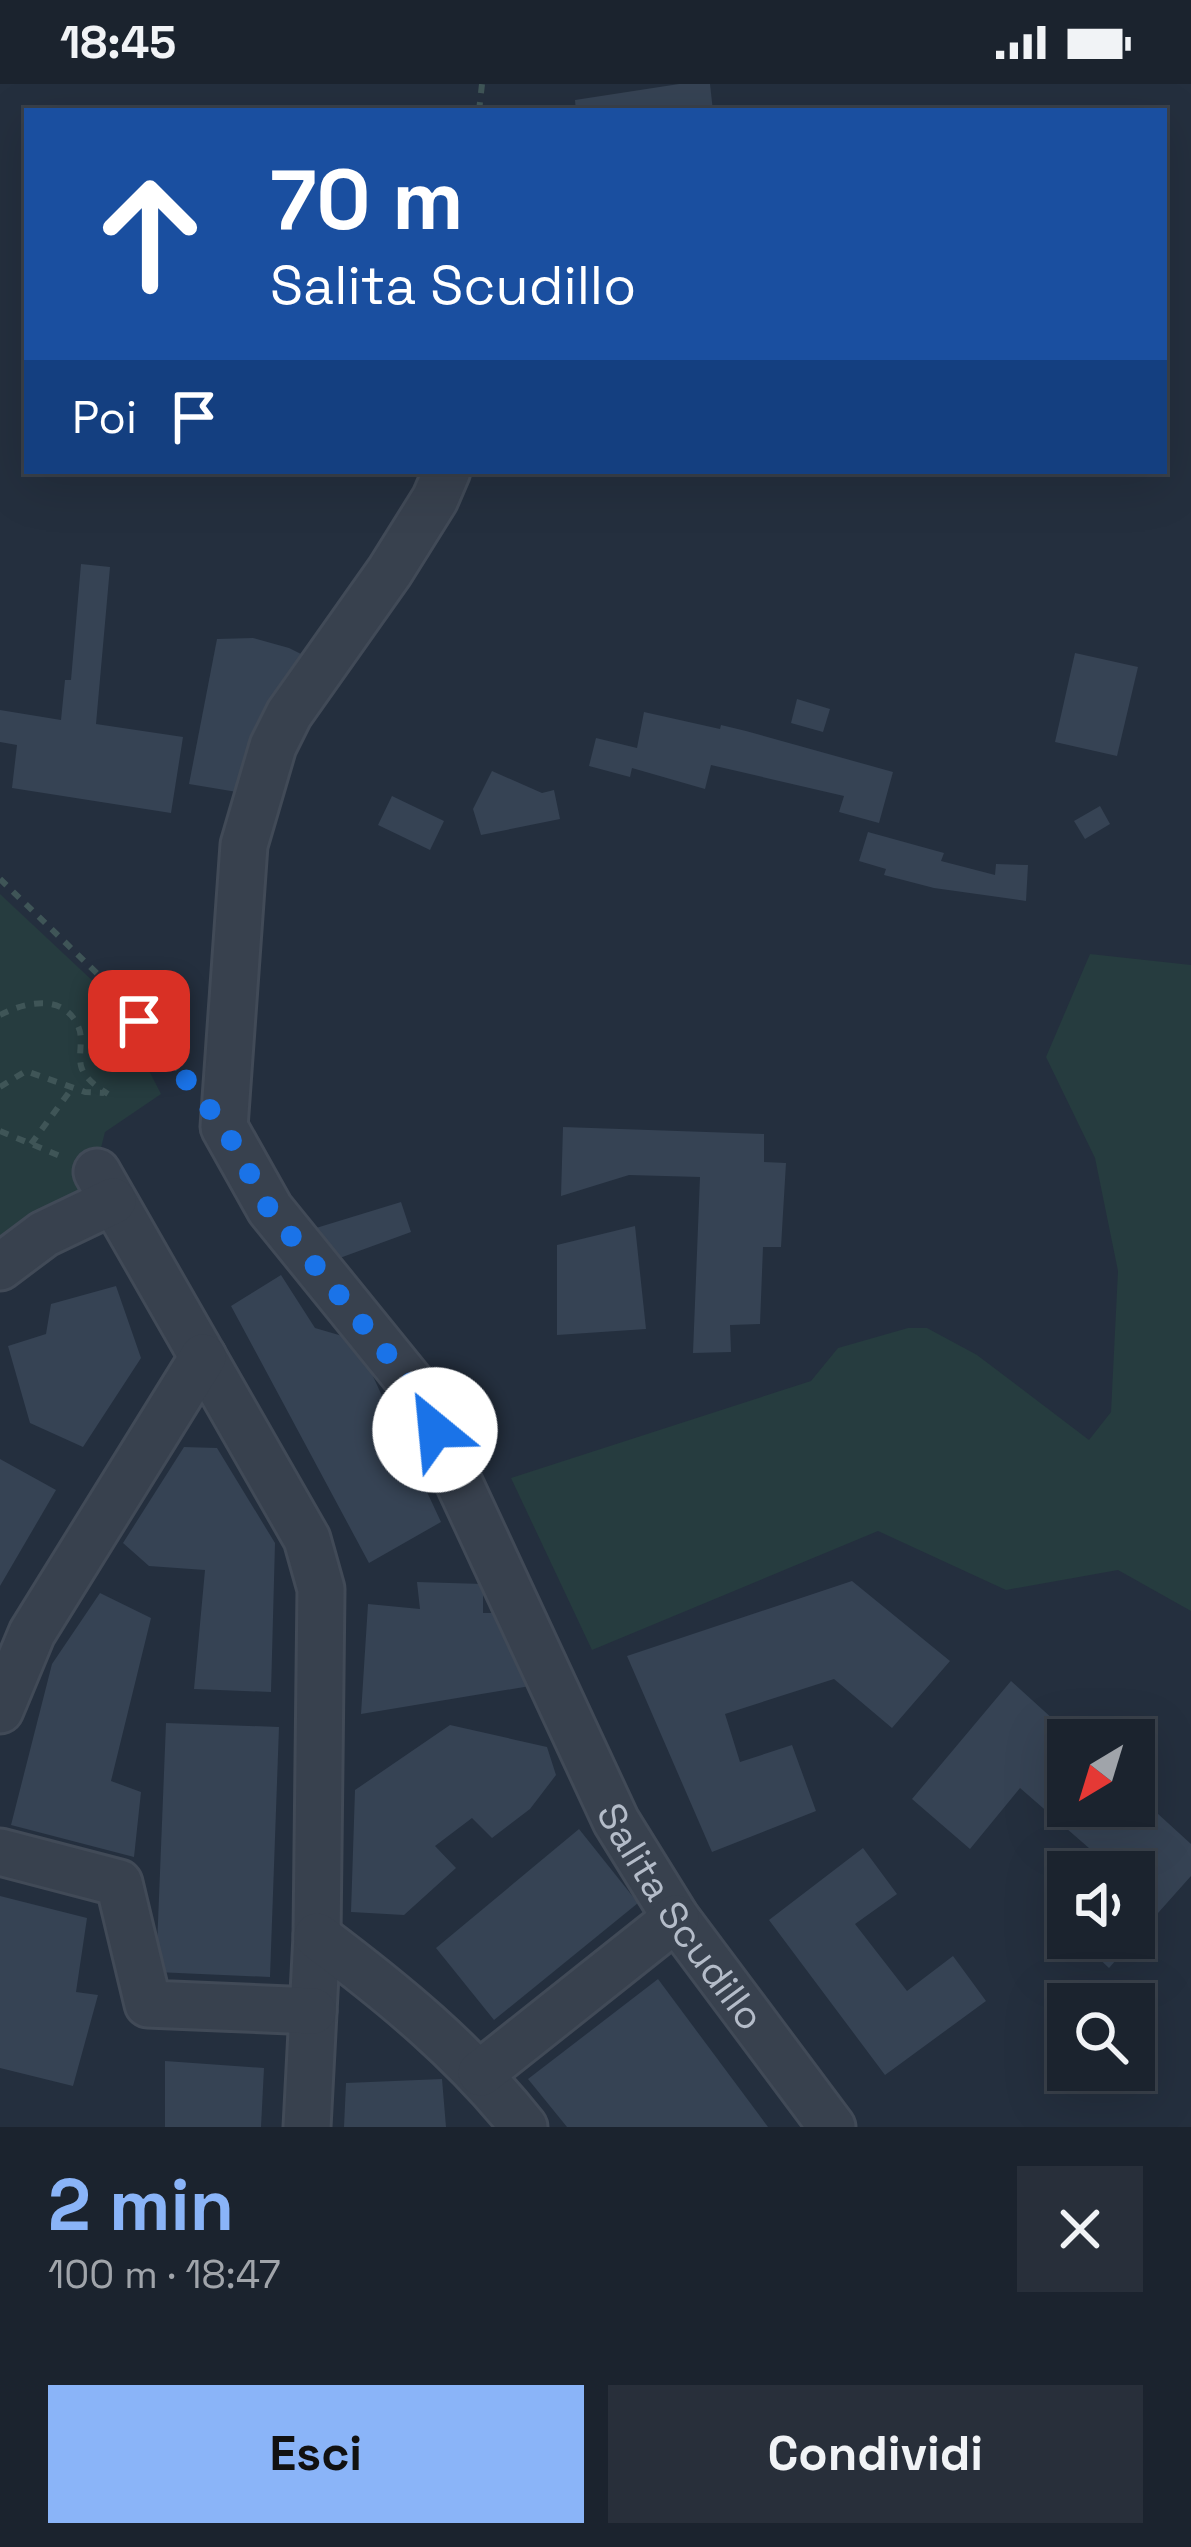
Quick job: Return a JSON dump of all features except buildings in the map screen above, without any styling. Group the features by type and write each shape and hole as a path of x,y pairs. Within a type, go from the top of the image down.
{"street":[{"path":"224,1127 244,845 273,746 290,714 390,571 445,474"},
{"name":"Salita Scudillo","path":"224,1127 269,1209 415,1388 616,1821 676,1918 832,2127"},
{"path":"0,1267 105,1186 307,1539 321,1588 317,1936 307,2127"},
{"path":"0,1710 32,1633 203,1357"},
{"path":"168,1414 233,1410"},
{"path":"0,1852 119,1883 148,2004 313,2011"},
{"path":"482,2073 676,1918"},
{"path":"317,1936 381,1984 482,2073 524,2127"}],"path":[{"path":"0,879 110,986 224,1127"},
{"path":"0,1015 39,1000 64,1009 79,1026 81,1068 107,1094 26,1071 0,1088"},
{"path":"31,1144 73,1087"},
{"path":"0,1131 105,1186"}],"green space":[{"path":"0,894 113,1000 161,1094 105,1132 82,1224 0,1284"},
{"path":"1090,954 1191,965 1191,1611 1118,1570 1006,1590 878,1531 592,1650 511,1478 811,1381 838,1348 908,1328 927,1328 977,1355 1089,1440 1111,1412 1118,1271 1095,1158 1046,1057"}],"route":[{"path":"139,1021 224,1127 269,1209 415,1388 435,1430"}]}
